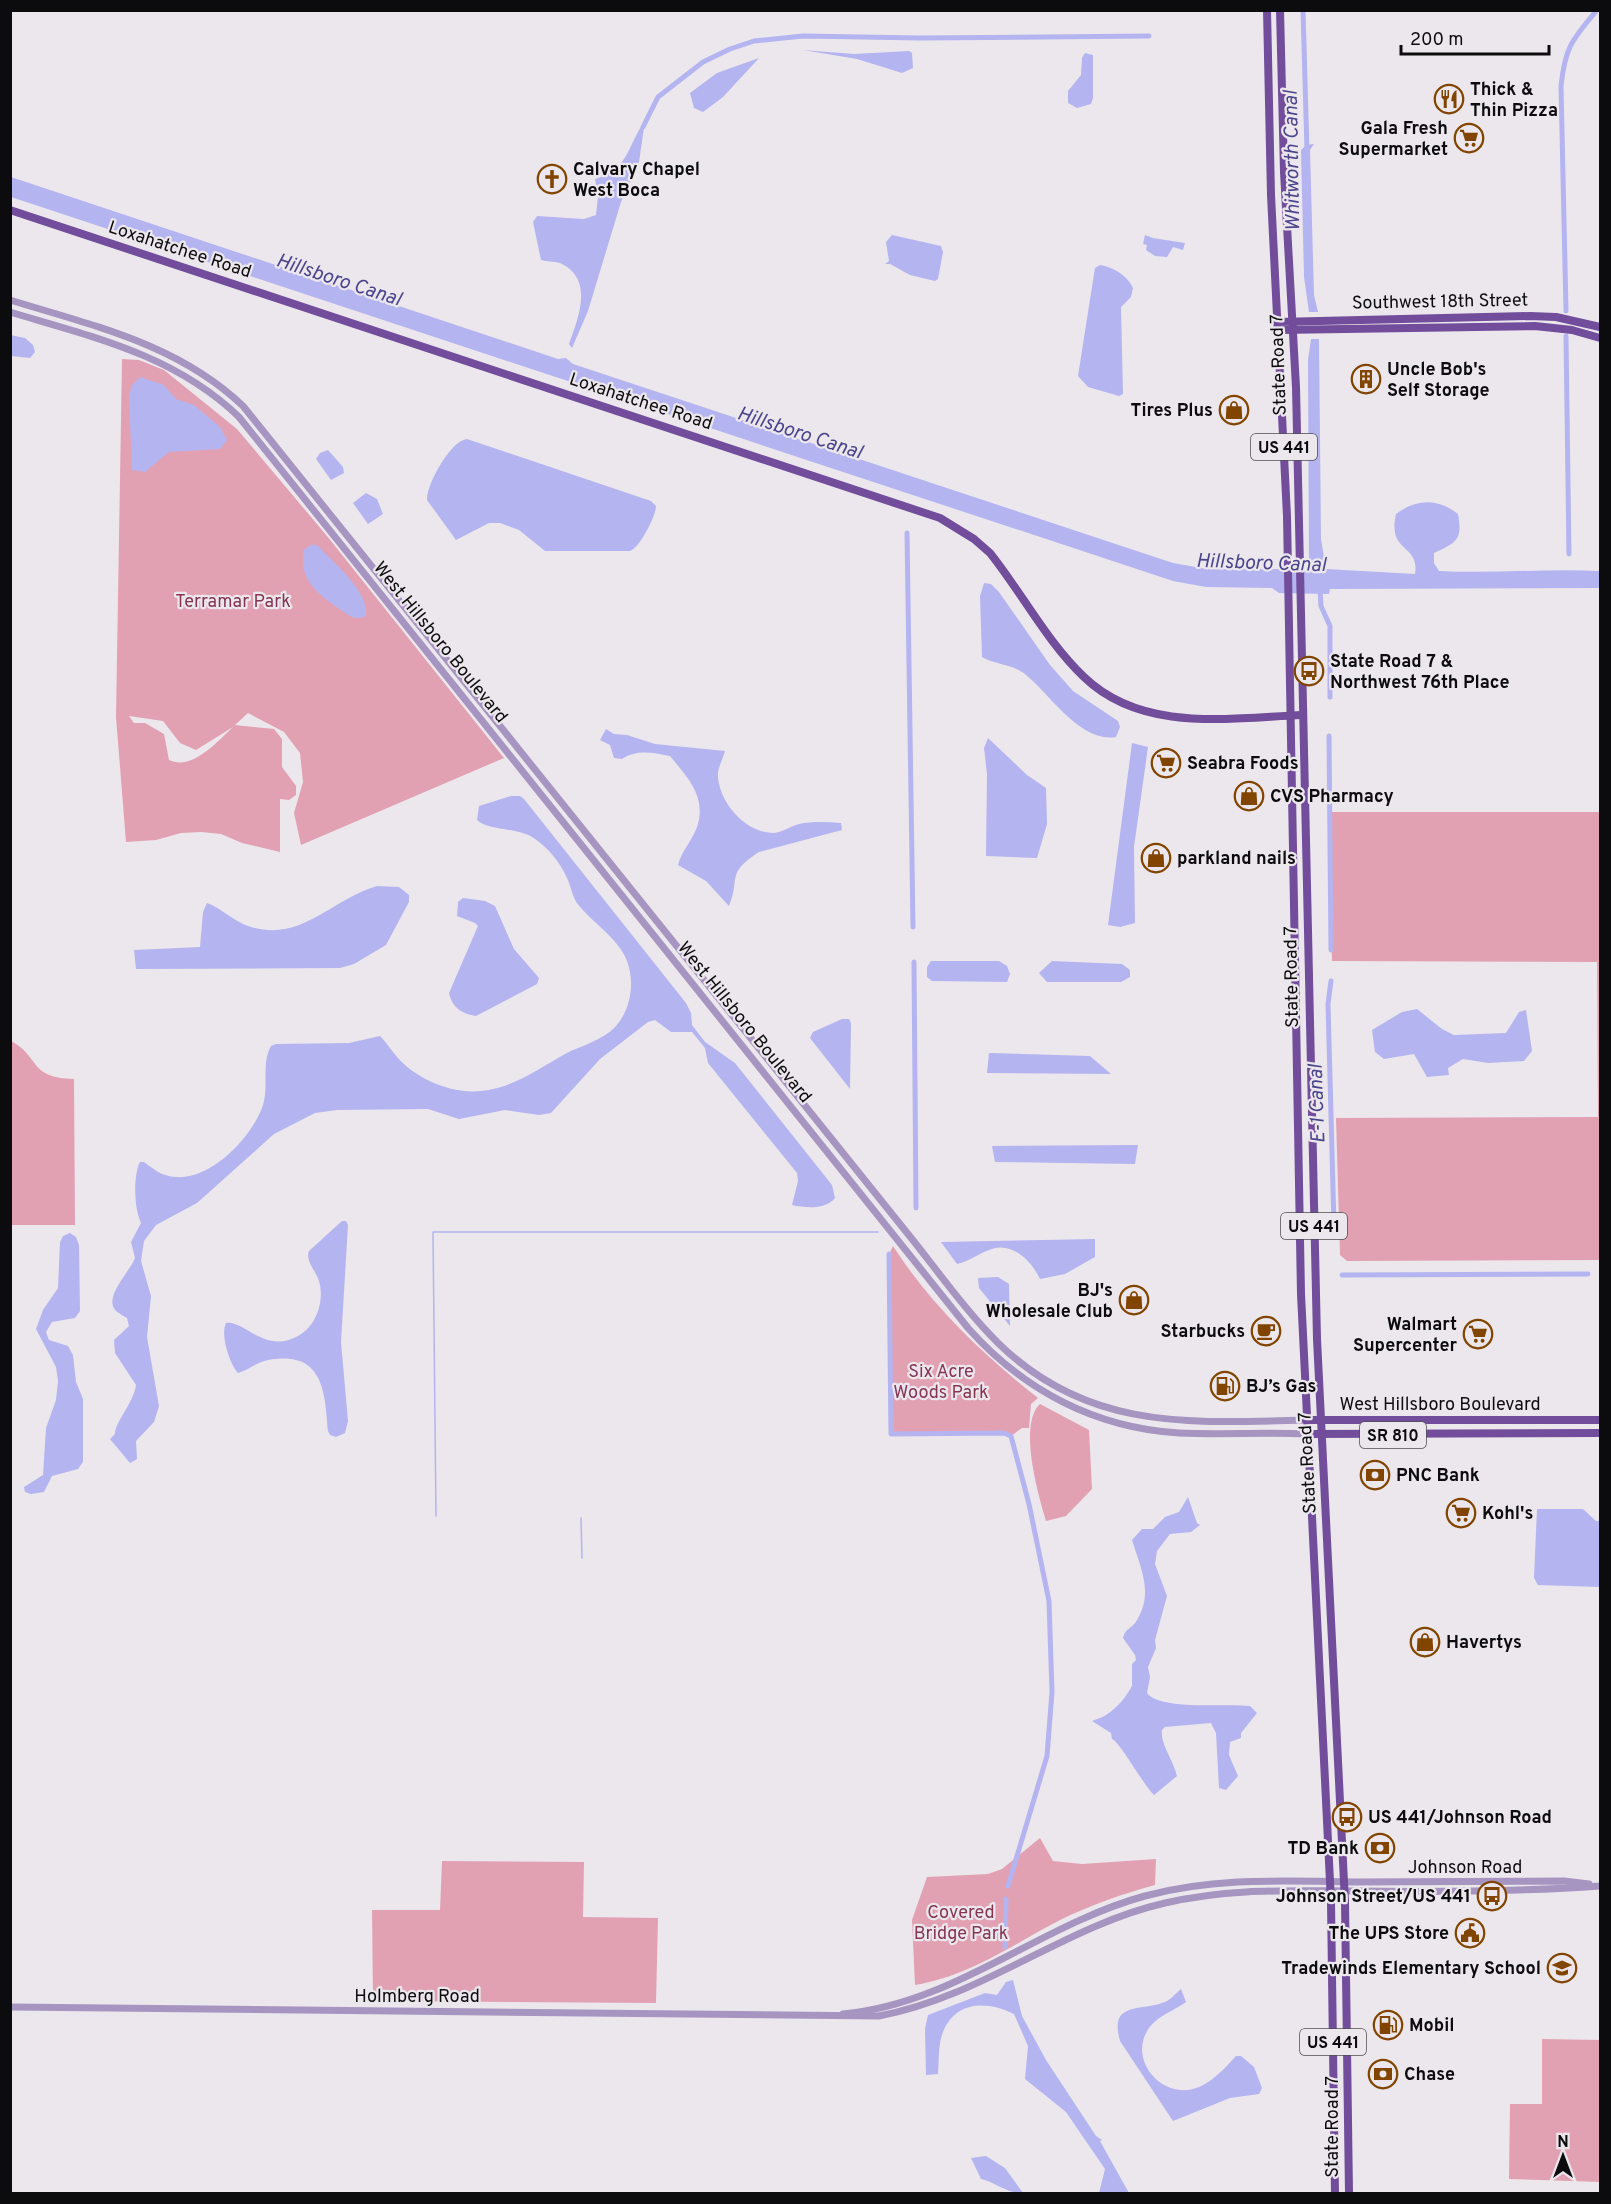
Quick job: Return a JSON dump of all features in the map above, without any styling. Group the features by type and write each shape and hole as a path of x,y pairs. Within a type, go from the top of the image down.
{"main road":[{"name":"State Road 7","path":"1267,10 1289,599 1298,1170 1306,1420 1330,1886 1335,2193"},
{"name":"State Road 7","path":"1280,10 1284,172 1293,320 1300,565 1313,1200 1321,1421 1345,1886 1349,2193"},
{"path":"1269,102 1275,127 1284,141"},
{"path":"1270,131 1278,147 1284,172"},
{"name":"Loxahatchee Road","path":"10,210 940,518 966,533 990,553 1067,658 1083,676 1112,698 1151,714 1173,717 1302,715"},
{"name":"Southwest 18th Street","path":"1279,326 1293,320 1530,316 1556,317 1600,327"},
{"name":"Southwest 18th Street","path":"1279,326 1293,331 1535,326 1572,330 1600,338"},
{"path":"1294,933 1300,956 1307,965"},
{"path":"1294,964 1302,973 1308,996"},
{"path":"1298,1170 1307,1180 1313,1200"},
{"name":"West Hillsboro Boulevard","path":"1306,1420 1600,1420"},
{"path":"1508,1434 1530,1420"},
{"path":"1524,1434 1529,1427 1551,1421"},
{"name":"West Hillsboro Boulevard","path":"1307,1434 1600,1433"},
{"path":"1318,1621 1323,1633 1333,1643"},
{"path":"1319,1659 1326,1662 1335,1677"}],"street":[{"name":"West Hillsboro Boulevard","path":"10,300 162,349 208,376 243,406 986,1331 1036,1373 1067,1391 1105,1408 1173,1422 1306,1420"},
{"name":"West Hillsboro Boulevard","path":"10,312 156,359 197,383 239,417 968,1328 989,1351 1022,1378 1055,1399 1104,1420 1177,1433 1307,1434"},
{"path":"1096,1417 1105,1408"},
{"path":"1104,1420 1105,1408"},
{"path":"1526,1891 1530,1887 1558,1885 1564,1881"},
{"name":"Johnson Road","path":"1330,1886 1564,1881 1600,1886"},
{"name":"Holmberg Road","path":"823,2015 879,2010 918,1998 986,1970 1084,1918 1154,1894 1226,1882 1330,1886"},
{"name":"Holmberg Road","path":"10,2007 823,2015 858,2018 909,2010 996,1976 1099,1924 1166,1903 1251,1890 1330,1886"},
{"name":"Johnson Road","path":"1345,1886 1526,1891 1600,1886"}],"green space":[{"name":"Terramar Park","path":"122,359 139,360 164,370 237,429 327,536 504,758 301,845 294,813 303,782 300,753 284,732 248,713 235,725 274,729 282,739 282,767 296,786 296,795 289,800 280,799 280,852 242,843 221,834 201,832 181,833 156,840 126,842 116,717","holes":["129,716 163,721 180,743 196,750 233,727 204,753 186,762 178,762 169,760 164,734 145,723 134,723"]},
{"path":"1328,812 1600,812 1599,1260 1347,1261 1340,1255 1336,1118 1598,1117 1597,962 1332,961"},
{"path":"11,1041 49,1075 74,1079 75,1225 11,1225"},
{"name":"Six Acre Woods Park","path":"893,1246 924,1289 959,1328 1038,1398 1031,1404 1029,1428 1022,1428 1011,1436 1004,1433 891,1434 889,1254"},
{"path":"1040,1404 1089,1430 1092,1489 1066,1516 1046,1521 1035,1478 1030,1443 1034,1414"},
{"name":"Covered Bridge Park","path":"1040,1838 1053,1861 1082,1864 1156,1859 1155,1885 1107,1900 1060,1920 954,1975 915,1985 912,1920 927,1877 988,1874 1002,1869"},
{"path":"442,1861 584,1862 583,1917 658,1918 656,2003 373,2001 372,1910 440,1910"},
{"path":"1542,2039 1600,2040 1600,2182 1509,2179 1510,2104 1542,2104"}],"water":[{"path":"803,50 854,54 909,51 912,53 913,68 902,73 857,59"},
{"path":"1085,53 1093,55 1093,98 1091,104 1077,108 1068,103 1068,91 1081,75 1082,58"},
{"path":"759,58 723,97 703,112 694,108 690,93 717,73"},
{"path":"645,121 639,162 621,202 588,311 572,348 569,344 579,311 581,289 571,270 560,263 541,260 533,222 537,216 584,219 596,215 598,196 595,179 606,175 621,163"},
{"path":"1314,144 1310,150 1314,295 1318,312 1309,312 1304,277 1301,150 1306,145"},
{"name":"Hillsboro Canal","path":"11,177 558,359 566,358 573,364 1173,563 1207,569 1309,569 1308,360 1311,339 1319,339 1321,539 1326,569 1415,574 1413,557 1396,536 1394,527 1396,514 1411,505 1427,502 1443,505 1458,514 1459,530 1456,540 1434,553 1434,563 1439,571 1600,571 1600,588 1330,589 1329,594 1279,593 1272,588 1206,587 1173,581 11,197"},
{"path":"892,235 941,246 943,252 938,279 935,281 910,275 890,264 885,264 889,261 886,242"},
{"path":"1145,235 1185,243 1183,250 1173,247 1167,257 1155,256 1146,250 1147,245 1143,244"},
{"path":"1100,265 1120,273 1133,288 1131,297 1121,307 1123,394 1119,396 1088,387 1078,376 1095,268"},
{"path":"10,335 25,338 33,345 35,352 30,358 11,356"},
{"path":"140,377 164,385 176,399 194,405 220,427 227,440 220,449 169,452 145,472 132,470 129,396 132,385"},
{"path":"467,439 651,501 656,506 650,524 638,545 630,551 545,551 519,530 500,523 489,523 456,540 427,500 431,484 441,464 454,447"},
{"path":"328,450 343,467 344,473 331,480 316,459 320,453"},
{"path":"366,493 377,499 383,514 368,524 353,503"},
{"path":"310,545 317,545 349,577 362,597 366,616 355,618 350,616 325,599 312,586 304,570 303,561 304,550"},
{"path":"984,583 991,584 999,592 1050,665 1073,691 1118,721 1120,727 1116,737 1103,737 1090,733 1066,715 1021,671 982,657 980,596"},
{"path":"606,729 614,734 627,735 655,744 725,751 718,771 723,797 736,814 752,827 772,833 799,824 825,822 841,823 842,830 759,852 748,859 738,871 729,906 706,881 678,865 695,832 699,816 698,797 689,780 670,756 645,753 634,754 622,759 614,758 610,745 600,740"},
{"path":"988,738 1027,775 1046,788 1047,824 1037,858 986,856 987,774 984,748"},
{"path":"1132,743 1148,747 1134,847 1135,923 1120,927 1108,925"},
{"path":"511,796 520,796 524,799 686,1003 691,1013 692,1025 705,1042 735,1063 832,1185 835,1198 821,1206 792,1205 798,1181 797,1173 708,1063 705,1048 692,1032 671,1032 655,1020 648,1022 600,1059 551,1113 539,1115 505,1110 459,1119 428,1109 337,1110 315,1113 274,1134 197,1203 156,1225 144,1241 141,1261 151,1296 147,1337 159,1406 154,1422 136,1441 137,1459 130,1463 110,1439 115,1434 136,1385 115,1353 114,1340 129,1326 127,1318 114,1308 112,1301 135,1258 131,1242 141,1223 135,1192 136,1175 140,1162 166,1175 190,1176 217,1164 229,1154 241,1142 258,1117 265,1098 266,1060 271,1046 276,1044 349,1043 380,1036 404,1064 419,1075 445,1087 478,1091 505,1086 517,1081 565,1054 592,1042 616,1026 625,1012 630,995 631,978 623,952 577,903 557,860 543,845 526,834 487,826 477,820 479,806"},
{"path":"377,886 399,887 409,895 409,902 386,945 354,964 340,968 136,969 134,950 200,947 203,912 207,903 251,927 269,930 286,929 316,917 360,892"},
{"path":"463,898 485,901 495,906 514,949 539,978 537,984 476,1016 459,1009 453,1003 449,993 478,926 457,916 458,902"},
{"path":"931,961 999,961 1007,966 1010,974 1007,982 932,981 927,977 927,967"},
{"path":"1052,961 1122,964 1130,970 1130,977 1121,982 1047,982 1039,973"},
{"path":"1417,1009 1442,1029 1454,1035 1506,1033 1519,1012 1526,1010 1532,1051 1524,1061 1488,1063 1463,1059 1448,1068 1449,1075 1427,1077 1414,1054 1384,1059 1375,1052 1372,1030 1402,1012"},
{"path":"842,1019 849,1019 851,1023 850,1089 810,1038 813,1032"},
{"path":"989,1053 1090,1056 1111,1074 987,1073"},
{"path":"1138,1145 1135,1164 995,1162 992,1146"},
{"path":"342,1221 346,1221 348,1225 341,1342 348,1421 345,1433 336,1437 330,1435 328,1431 322,1388 318,1377 310,1368 300,1361 268,1360 238,1373 229,1356 224,1328 226,1323 233,1323 274,1341 285,1341 303,1333 314,1321 321,1297 319,1281 308,1258 309,1251"},
{"path":"70,1233 76,1237 79,1245 80,1311 75,1318 52,1322 46,1332 49,1340 68,1346 73,1355 76,1382 83,1399 83,1462 78,1469 52,1476 44,1492 31,1494 25,1492 24,1487 43,1475 46,1428 56,1400 58,1381 56,1367 36,1329 43,1310 58,1288 60,1242 63,1236"},
{"path":"1095,1239 1095,1257 1065,1274 1040,1279 1027,1260 1007,1248 992,1249 957,1264 941,1242"},
{"path":"998,1277 1009,1284 1010,1326 979,1288 978,1278"},
{"path":"1188,1497 1197,1523 1200,1525 1191,1532 1170,1534 1157,1551 1155,1564 1167,1596 1155,1640 1156,1648 1148,1667 1150,1677 1147,1693 1154,1699 1180,1704 1250,1706 1257,1713 1241,1733 1241,1738 1230,1742 1229,1755 1238,1776 1226,1790 1219,1788 1216,1733 1211,1723 1165,1727 1162,1730 1163,1741 1177,1776 1154,1795 1112,1739 1111,1733 1092,1721 1114,1709 1132,1686 1132,1664 1136,1660 1123,1638 1142,1610 1145,1590 1142,1570 1132,1540 1142,1529 1153,1529 1165,1517 1179,1512"},
{"path":"1537,1509 1583,1509 1596,1521 1600,1521 1600,1587 1538,1585 1534,1578"},
{"path":"1013,1980 1022,2016 1046,2060 1096,2136 1102,2140 1100,2141 1129,2193 1099,2193 1105,2169 1066,2112 1025,2079 1028,2046 1014,2014 994,2007 974,2006 956,2014 941,2037 938,2074 926,2075 925,2029 928,2015 985,1993 997,1995 1006,1982"},
{"path":"1181,1989 1186,2002 1149,2027 1142,2044 1146,2066 1152,2075 1170,2088 1193,2089 1211,2080 1236,2056 1241,2056 1254,2067 1262,2088 1259,2094 1230,2098 1173,2121 1120,2041 1118,2028 1122,2014 1128,2010 1165,2002"},
{"path":"986,2156 1005,2168 1023,2193 1012,2192 981,2179 971,2158"}],"waterway":[{"name":"Whitworth Canal","path":"1303,10 1307,151"},
{"path":"1566,311 1561,86 1565,62 1571,45 1597,10"},
{"path":"643,127 658,97 703,62 754,41 803,36 920,38 1149,36"},
{"path":"1566,336 1569,554"},
{"path":"907,533 913,927"},
{"name":"E-1 Canal","path":"1320,590 1321,606 1330,626 1330,697"},
{"name":"E-1 Canal","path":"1329,736 1331,950"},
{"path":"914,962 916,1208"},
{"name":"E-1 Canal","path":"1331,981 1328,1004 1334,1226"},
{"path":"436,1516 433,1232 878,1232"},
{"path":"889,1254 891,1434 1004,1433 1011,1436 1029,1504 1049,1601 1052,1692 1047,1756 1008,1886"},
{"path":"1342,1275 1588,1274"},
{"path":"581,1518 582,1558"},
{"path":"1005,1947 1006,1899"}],"place":[{"name":"Thick & Thin Pizza","path":"1449,99"},
{"name":"Gala Fresh Supermarket","path":"1469,138"},
{"name":"Calvary Chapel West Boca","path":"552,179"},
{"name":"Uncle Bob's Self Storage","path":"1366,379"},
{"name":"Tires Plus","path":"1234,410"},
{"name":"State Road 7 & Northwest 76th Place","path":"1309,671"},
{"name":"Seabra Foods","path":"1166,763"},
{"name":"CVS Pharmacy","path":"1249,796"},
{"name":"parkland nails","path":"1156,858"},
{"name":"BJ's Wholesale Club","path":"1134,1300"},
{"name":"Starbucks","path":"1266,1331"},
{"name":"Walmart Supercenter","path":"1478,1334"},
{"name":"BJ’s Gas","path":"1225,1386"},
{"name":"PNC Bank","path":"1375,1475"},
{"name":"Kohl's","path":"1461,1513"},
{"name":"Havertys","path":"1425,1642"},
{"name":"US 441/Johnson Road","path":"1347,1817"},
{"name":"TD Bank","path":"1380,1848"},
{"name":"Johnson Street/US 441","path":"1492,1896"},
{"name":"The UPS Store","path":"1470,1933"},
{"name":"Tradewinds Elementary School","path":"1562,1968"},
{"name":"Mobil","path":"1388,2025"},
{"name":"Chase","path":"1383,2074"}]}
